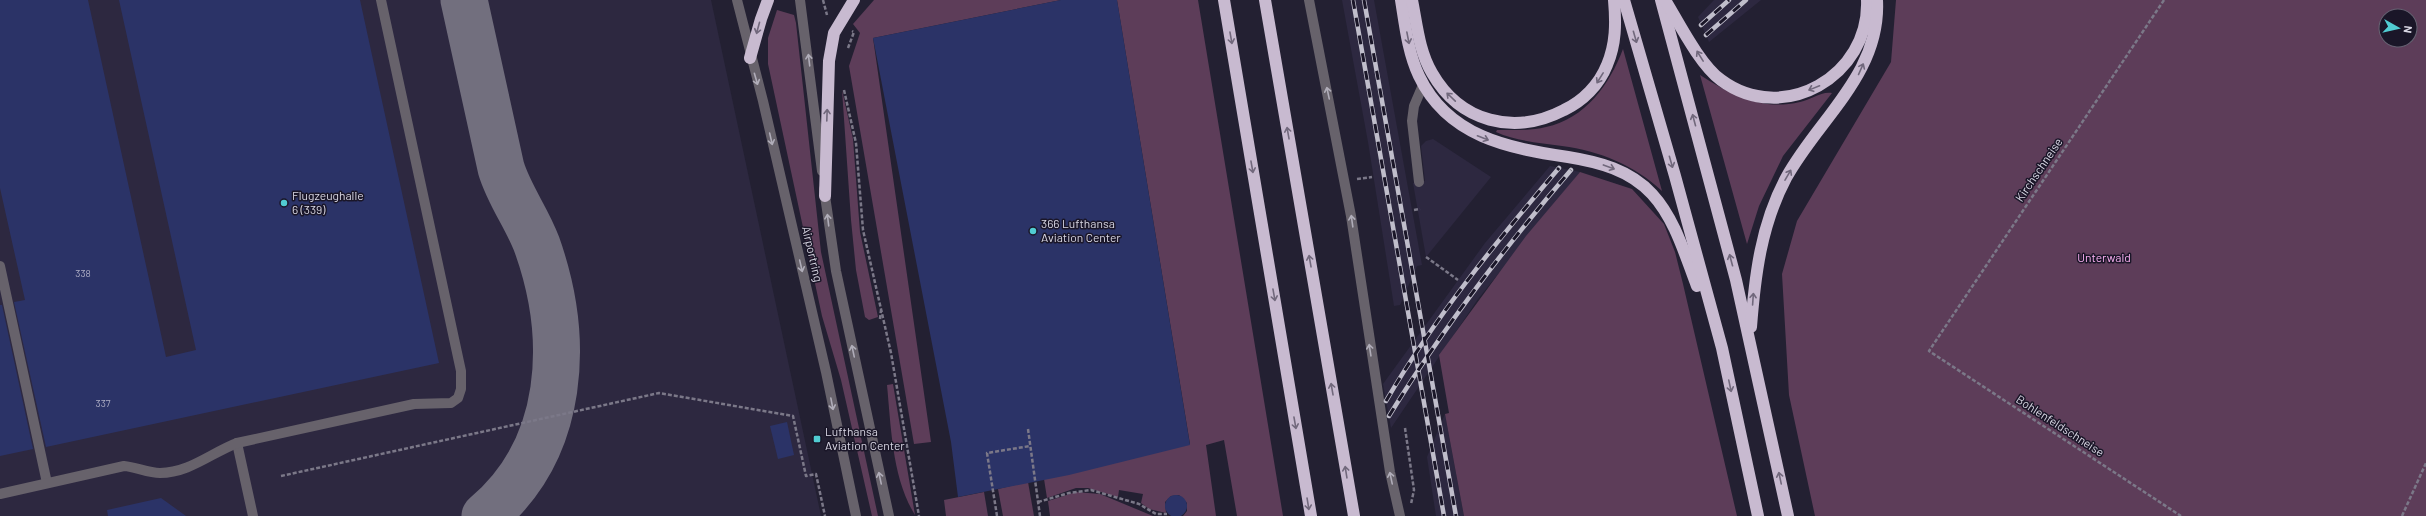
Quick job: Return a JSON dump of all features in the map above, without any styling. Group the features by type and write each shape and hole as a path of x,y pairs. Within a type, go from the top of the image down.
{"highway":[{"path":"750,58 761,18 768,0"},
{"path":"825,196 829,61 838,25 854,0"},
{"path":"1224,0 1310,516"},
{"path":"1265,0 1354,516"},
{"path":"1401,0 1415,66 1423,85 1448,115 1478,136 1530,152 1589,160 1624,173 1644,186 1664,209 1674,228 1722,348"},
{"path":"1412,0 1420,46 1427,63 1448,94 1478,117 1500,123 1520,124 1536,122 1551,117 1572,106 1587,95 1598,81 1607,66 1616,36 1614,0"},
{"path":"1624,0 1675,176 1722,348 1758,516"},
{"path":"1661,0 1751,338 1788,516"},
{"path":"1665,0 1708,69 1720,80 1750,94 1781,97 1793,95 1820,86 1840,70 1859,42 1865,25 1867,0"},
{"path":"1751,338 1756,270 1768,218 1786,177 1856,80 1868,55 1874,33 1877,0"}],"street":[{"path":"0,494 124,466 134,466 161,473 195,466 220,450 237,443 414,404 450,403 458,398 460,393 461,371 381,0"},
{"name":"Airportring","path":"737,0 750,58 763,101 826,372 856,516"},
{"name":"Airportring","path":"800,0 836,272 889,516"},
{"path":"1309,0 1351,216 1390,472 1400,516"},
{"path":"1419,182 1412,121 1414,106 1423,85"},
{"path":"0,266 47,483"},
{"path":"237,443 253,516"}],"path":[{"path":"823,0 828,21 854,32 847,51"},
{"name":"Kirchschneise","path":"1929,351 2164,0"},
{"path":"844,85 856,143 863,230 882,307 919,516"},
{"path":"1358,179 1372,177"},
{"path":"1414,210 1420,208"},
{"path":"1426,257 1458,280"},
{"path":"880,319 882,307"},
{"name":"Bohlenfeldschneise","path":"1929,351 2181,516"},
{"path":"894,384 898,393"},
{"path":"281,476 659,393 793,416 806,476 816,474 825,516"},
{"path":"1405,428 1413,479"},
{"path":"1028,430 1040,516"},
{"path":"998,516 987,453 1030,446"},
{"path":"2402,516 2426,463"},
{"path":"1038,502 1074,492 1091,490 1139,504 1156,514 1167,514"}],"shaded area":[{"path":"0,0 711,0 821,516 0,516"},
{"path":"1342,0 1374,0 1422,265 1417,266 1400,305 1394,306 1368,142"},
{"path":"1714,0 1761,0 1709,42 1698,17"},
{"path":"1433,139 1491,177 1426,257 1413,183 1425,181 1421,146 1426,141"},
{"path":"1550,166 1580,172 1478,299 1391,428 1383,384 1485,243"},
{"path":"1445,414 1464,516 1436,516 1427,457"}],"green space":[{"path":"874,0 1061,0 873,38 931,442 914,444 849,66 860,33 853,24"},
{"path":"1117,0 1198,0 1283,516 1237,516 1224,440 1206,445 1216,516 1183,516 1187,511 1187,503 1179,495 1171,496 1165,502 1166,513 1149,509 1141,503 1143,494 1119,490 1118,497 1088,488 1076,488 1047,498 1044,479 1190,444"},
{"name":"Unterwald","path":"1896,0 2426,0 2426,516 1815,516 1789,395 1782,274 1797,221 1891,62"},
{"path":"777,10 794,15 796,23 821,252 878,516 872,516 841,380 822,316 768,64 768,38"},
{"path":"1623,49 1662,191 1640,174 1628,167 1590,151 1520,140 1496,132 1497,130 1522,130 1546,127 1560,123 1573,116 1584,108 1603,87 1618,62"},
{"path":"1700,75 1735,95 1760,103 1786,104 1804,101 1824,93 1832,93 1783,156 1759,206 1747,244"},
{"path":"842,90 853,139 860,232 878,317 869,320 865,317 856,270"},
{"path":"1580,172 1632,189 1664,224 1675,252 1683,284 1737,516 1464,516 1445,414 1449,413 1439,355 1526,236"},
{"path":"893,384 915,515 907,501 901,485 894,452 887,385"},
{"path":"1028,482 1034,516 1003,516 998,489"},
{"path":"984,492 988,516 946,516 944,500"},
{"path":"1076,492 1100,494 1153,516 1050,516 1048,501"}],"building":[{"name":"Flugzeughalle 6 (339)","path":"0,0 88,0 166,357 196,350 119,0 360,0 439,363 46,447 14,302 25,300 0,188"},
{"name":"366 Lufthansa Aviation Center","path":"1061,0 1117,0 1190,445 1069,475 958,497 951,442 873,38"},
{"path":"0,305 2,305 33,449 0,456"},
{"path":"787,422 794,455 778,459 770,426"},
{"path":"1172,495 1180,495 1187,502 1187,510 1180,517 1172,517 1165,510 1165,502"},
{"path":"161,498 186,516 108,516 107,510"}],"taxiway":[{"path":"464,0 501,168 504,178 533,235 548,281 554,317 556,354 554,390 546,425 532,458 512,489 485,516"}],"railway":[{"path":"1353,0 1444,516"},
{"path":"1364,0 1456,516"},
{"path":"1701,25 1729,0"},
{"path":"1706,35 1746,0"},
{"path":"1386,401 1425,340 1467,281 1489,252 1559,168"},
{"path":"1389,416 1431,351 1475,289 1546,199 1571,170"}],"place":[{"name":"Flugzeughalle 6 (339)","path":"284,203"},
{"name":"366 Lufthansa Aviation Center","path":"1033,231"},
{"name":"Lufthansa Aviation Center","path":"817,439"}]}
